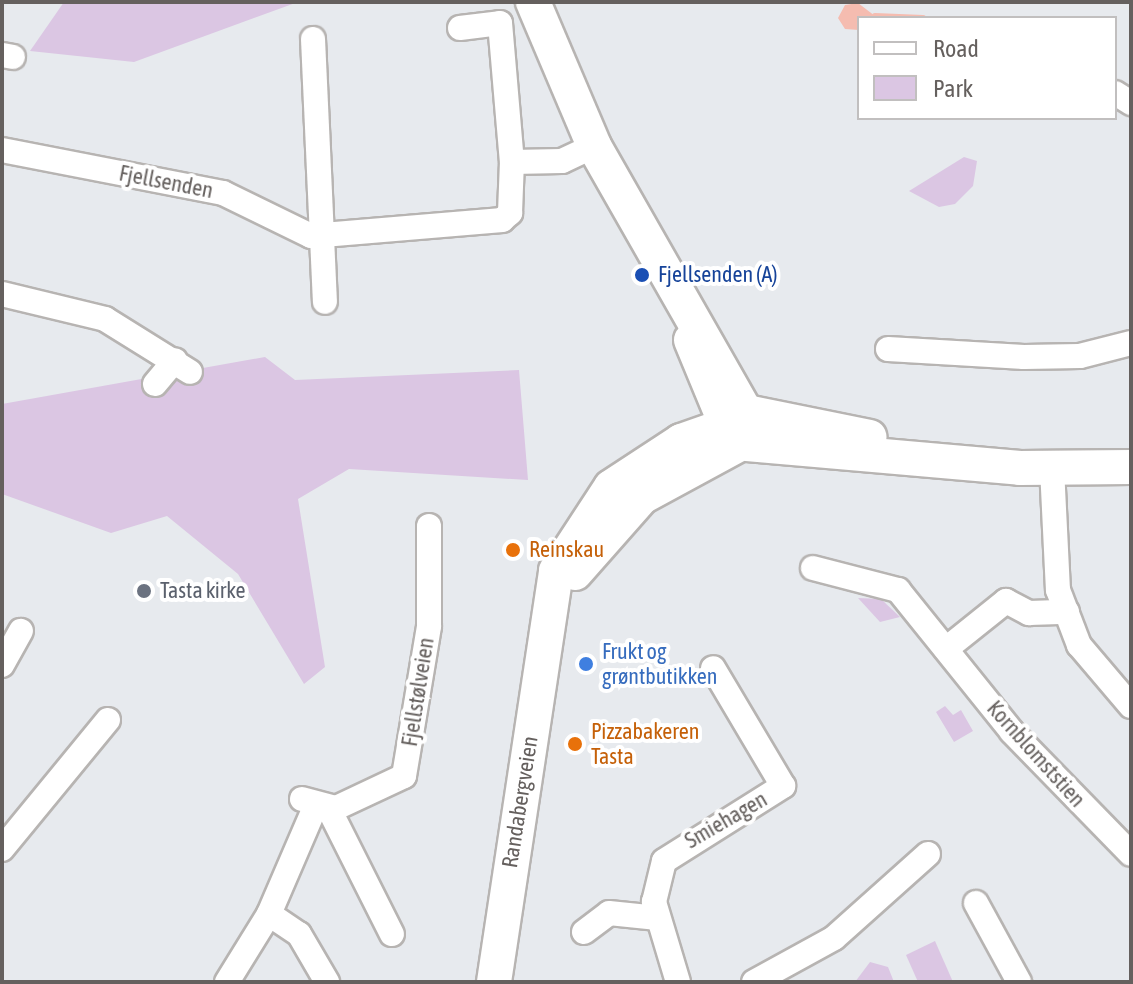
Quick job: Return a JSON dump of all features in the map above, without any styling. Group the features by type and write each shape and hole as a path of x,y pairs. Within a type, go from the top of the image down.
{"main road":[{"path":"516,2 572,99"},
{"path":"533,2 594,146 677,299 733,377 739,427 951,460 1052,468 1131,467"},
{"name":"Randabergveien","path":"494,982 556,571 594,506 643,463 739,427"},
{"path":"1052,468 1131,456"}],"street":[{"path":"460,28 500,23 512,162 562,161 594,146"},
{"path":"313,39 325,302"},
{"name":"Fjellsenden","path":"2,150 223,193 297,234 322,235 502,220 510,213 512,162"},
{"path":"2,294 105,319 183,366 155,384"},
{"path":"888,349 1038,357 1131,343"},
{"path":"1052,468 1058,590 1086,656 1131,706"},
{"name":"Fjellstølveien","path":"316,804 404,776 429,626 429,526"},
{"name":"Kornblomststien","path":"813,568 888,584 946,649 1012,732 1131,854"},
{"path":"946,649 1006,601 1029,613 1067,612"},
{"path":"2,665 21,631"},
{"name":"Smiehagen","path":"678,982 658,918 656,882 668,855 783,786 715,683"},
{"path":"2,849 108,720"},
{"path":"53,786 80,790"},
{"path":"227,982 269,914 316,804"},
{"path":"316,804 392,934"},
{"path":"754,982 897,903 928,854"},
{"path":"976,903 1019,982"},
{"path":"584,932 609,913 658,918"},
{"path":"269,914 299,934 327,982"}],"green space":[{"path":"64,2 298,2 134,62 30,51"},
{"path":"964,157 977,161 973,186 955,204 939,207 909,191"},
{"path":"265,357 295,380 519,370 528,480 349,469 298,499 325,667 304,684 238,574 167,516 111,533 2,494 2,404"},
{"path":"858,598 881,599 900,617 880,622"},
{"path":"945,706 953,715 961,710 973,731 954,742 936,712"},
{"path":"935,941 953,982 918,982 906,955"},
{"path":"870,962 888,967 894,982 855,982"}],"shaded area":[{"path":"858,3 875,16 857,16 857,30 845,29 838,18 845,5"}],"place":[{"name":"Fjellsenden (A)","path":"642,275"},
{"name":"Reinskau","path":"513,550"},
{"name":"Tasta kirke","path":"144,591"},
{"name":"Frukt og grøntbutikken","path":"586,664"},
{"name":"Pizzabakeren Tasta","path":"575,744"}]}
